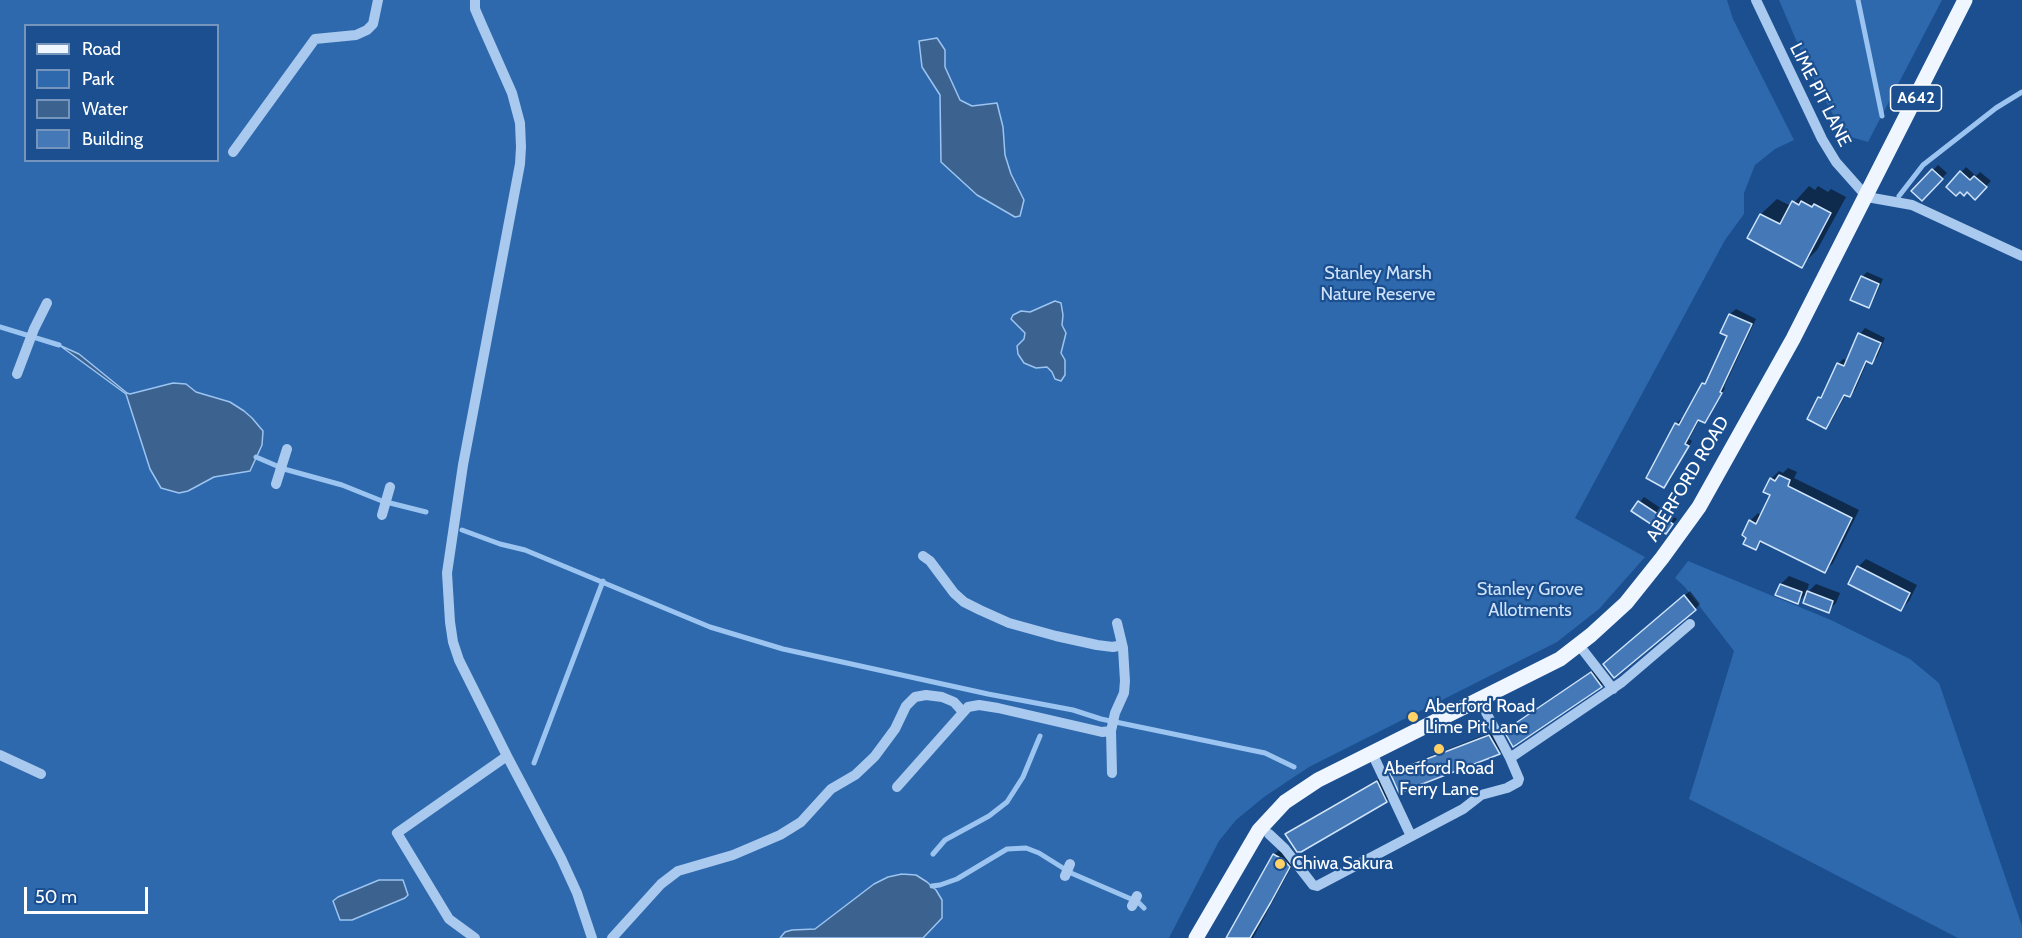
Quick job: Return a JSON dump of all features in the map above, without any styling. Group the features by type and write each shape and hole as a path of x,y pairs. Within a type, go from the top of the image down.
{"main road":[{"name":"ABERFORD ROAD","path":"1196,938 1259,830 1285,802 1318,780 1560,659 1626,603 1699,507 1793,339 1965,0"}],"street":[{"path":"233,152 315,39 356,35 367,30 373,24 378,0"},
{"path":"475,0 475,9 512,93 520,123 521,147 520,164 463,465 447,573 447,599 453,642 459,660 561,858 577,892 592,938"},
{"name":"LIME PIT LANE","path":"1756,0 1822,138 1836,162 1867,197"},
{"path":"1867,197 1912,205 2022,256"},
{"path":"17,374 34,329 47,303"},
{"path":"276,481 285,454"},
{"path":"383,512 390,489"},
{"path":"923,556 930,561 954,593 964,602 1009,623 1097,645 1113,647 1122,645"},
{"path":"1112,773 1111,731 1114,715 1124,693 1125,673 1117,623"},
{"path":"1510,758 1613,689 1690,624"},
{"path":"1579,645 1613,689"},
{"path":"612,938 661,884 678,871 733,855 780,835 801,822 831,789 855,775 875,756 895,729 906,706 915,697 926,695 942,697 954,702 963,712"},
{"path":"1269,834 1285,849 1313,885 1317,886 1463,809 1481,795 1507,788 1518,782 1519,779 1510,758 1479,699"},
{"path":"897,787 968,707 980,705 1070,723 1102,732 1111,731"},
{"path":"1372,753 1411,836"},
{"path":"0,755 41,774"},
{"path":"475,938 449,919 397,833 507,756"},
{"path":"1065,876 1070,864"}],"green space":[{"path":"0,0 1727,0 1733,19 1794,140 1775,149 1755,165 1744,193 1744,214 1725,240 1575,518 1645,557 1599,609 1557,642 1309,767 1264,797 1236,820 1219,841 1169,938 0,938"},
{"path":"1779,0 1942,0 1868,142 1844,135 1808,68"},
{"path":"1688,561 1831,620 1910,659 1939,683 2022,926 2022,938 1958,938 1689,799 1734,651 1684,586 1675,578"}],"water":[{"path":"937,38 945,50 945,67 960,100 972,106 997,103 1003,127 1005,155 1011,174 1024,200 1020,216 1015,217 977,195 941,162 940,95 922,67 919,41"},
{"path":"1055,301 1061,303 1062,325 1066,333 1061,353 1065,360 1065,375 1061,381 1055,379 1047,367 1036,368 1024,363 1018,354 1017,346 1024,339 1025,333 1011,319 1013,315 1021,311 1030,312"},
{"path":"59,345 79,354 127,393 173,383 186,384 196,392 230,402 244,411 263,431 262,445 250,471 214,477 188,491 179,493 161,488 150,469 126,394"},
{"path":"902,874 916,875 927,882 942,900 942,918 923,938 780,938 785,932 792,930 815,929 874,884 888,877"},
{"path":"379,880 403,880 408,895 352,920 340,920 333,901"}],"building":[{"path":"1932,169 1943,179 1922,201 1911,191"},
{"path":"1960,171 1970,180 1974,176 1987,187 1975,200 1967,192 1964,196 1960,192 1956,196 1946,187"},
{"path":"1792,201 1799,205 1801,201 1812,207 1814,204 1831,213 1802,268 1747,238 1760,214 1780,224"},
{"path":"1861,276 1879,284 1869,308 1850,300"},
{"path":"1729,314 1752,324 1720,392 1722,393 1705,423 1698,420 1685,444 1689,446 1664,488 1646,478 1675,423 1679,425 1702,383 1705,384 1727,336 1720,333"},
{"path":"1858,333 1881,343 1872,364 1866,361 1850,397 1844,395 1826,429 1807,419 1818,397 1821,398 1837,363 1844,366"},
{"path":"1779,475 1790,480 1788,486 1852,518 1825,573 1760,541 1756,550 1743,544 1746,538 1742,535 1749,520 1756,524 1770,495 1763,492 1770,478 1775,481"},
{"path":"1638,501 1673,524 1666,534 1631,511"},
{"path":"1857,566 1910,593 1901,611 1848,584"},
{"path":"1780,584 1802,592 1798,604 1775,595"},
{"path":"1807,591 1833,601 1829,613 1803,603"},
{"path":"1684,595 1696,610 1614,678 1603,664"},
{"path":"1591,672 1602,687 1513,747 1504,731"},
{"path":"1489,735 1500,754 1399,793 1390,773"},
{"path":"1377,781 1387,802 1301,852 1297,852 1285,834"},
{"path":"1273,854 1284,860 1290,867 1271,902 1250,938 1226,938"}],"waterway":[{"path":"1858,0 1882,116"},
{"path":"1899,196 1923,165 1996,108 2022,92"},
{"path":"0,327 59,345"},
{"path":"256,457 284,469 342,485 382,501 426,512"},
{"path":"462,530 500,544 525,550 710,627 783,649 1265,753 1294,767"},
{"path":"534,763 603,581"},
{"path":"933,854 945,840 989,816 1007,802 1023,777 1040,736"},
{"path":"932,886 957,879 1007,849 1026,848 1039,853 1071,873 1138,902 1144,908"}],"place":[{"name":"Aberford Road Lime Pit Lane","path":"1413,717"},
{"name":"Aberford Road Ferry Lane","path":"1439,749"},
{"name":"Chiwa Sakura","path":"1280,864"}],"park label":[{"name":"Stanley Marsh Nature Reserve","path":"1378,284"},
{"name":"Stanley Grove Allotments","path":"1530,600"}]}
